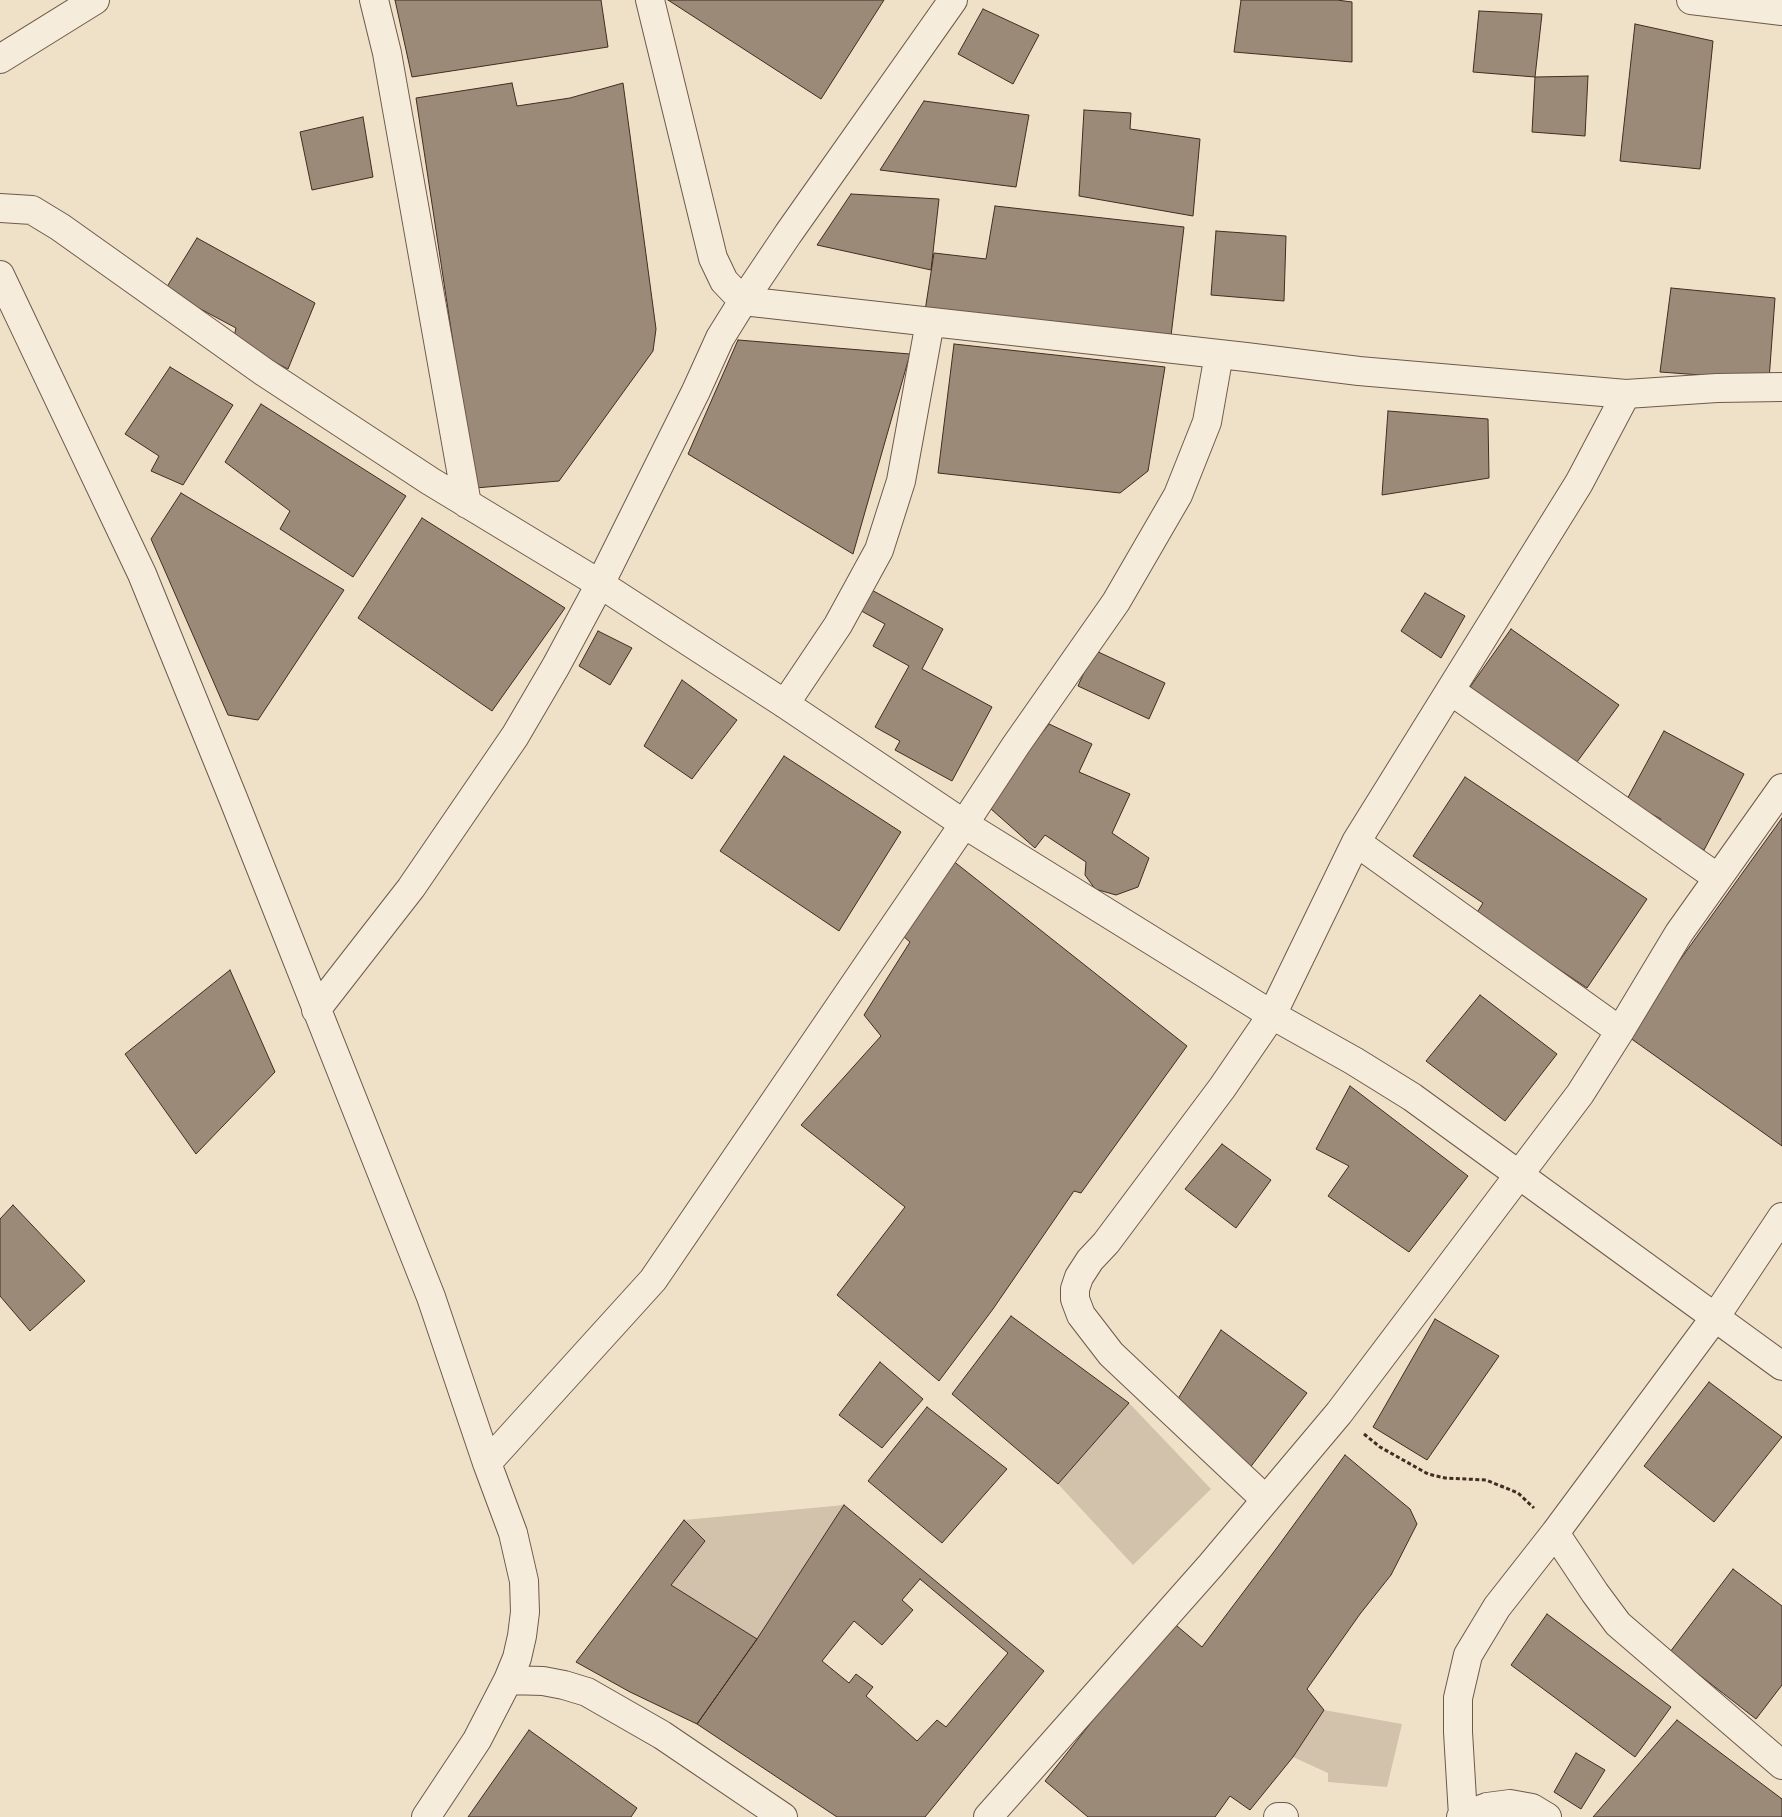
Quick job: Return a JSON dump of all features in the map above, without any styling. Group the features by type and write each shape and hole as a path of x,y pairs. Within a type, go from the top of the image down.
{"street":[{"path":"0,58 95,0"},
{"path":"374,0 387,52 467,504"},
{"path":"650,0 713,258 724,281 742,301 1359,371 1626,394 1717,388 1782,387"},
{"path":"316,1010 411,888 515,736 556,666 600,584 696,391 720,338 742,301 953,0"},
{"path":"1691,0 1782,11"},
{"path":"0,208 32,210 60,227 264,372 467,504 600,584 785,704 964,824 1272,1015 1354,1061 1412,1097 1716,1316 1782,1366"},
{"path":"0,275 142,574 431,1297 487,1463 514,1533 524,1581 525,1612 517,1658 508,1680 477,1740 426,1817"},
{"path":"785,704 838,625 879,550 901,481 930,322"},
{"path":"487,1463 653,1280 1016,745 1116,602 1178,495 1207,422 1219,354"},
{"path":"1266,1500 1111,1354 1081,1315 1075,1299 1075,1289 1079,1277 1090,1260 1106,1243 1222,1088 1272,1015 1356,842 1579,483 1626,394"},
{"path":"1451,691 1718,878"},
{"path":"988,1817 1210,1565 1340,1413 1580,1094 1679,933 1782,788"},
{"path":"1356,842 1620,1031"},
{"path":"1547,1817 1532,1808 1510,1804 1487,1807 1462,1816 1458,1698 1468,1655 1497,1607 1555,1533 1716,1316 1782,1218"},
{"path":"1555,1533 1618,1624 1782,1765"},
{"path":"508,1680 544,1681 587,1692 662,1735 783,1817"},
{"path":"1278,1817 1284,1817"}],"path":[{"path":"1340,1413 1380,1447 1428,1474 1451,1479 1486,1480 1518,1493 1545,1518 1555,1533"}],"shaded area":[{"path":"1129,1403 1211,1489 1133,1565 1058,1484"},
{"path":"844,1505 757,1639 671,1585 705,1541 684,1520"},
{"path":"1324,1710 1402,1724 1387,1787 1328,1782 1328,1773 1293,1757"}],"building":[{"path":"395,0 601,0 608,47 412,77"},
{"path":"668,0 884,0 821,99"},
{"path":"1241,0 1337,0 1352,2 1352,62 1234,52"},
{"path":"983,9 1039,35 1013,84 958,54"},
{"path":"1479,11 1542,14 1535,77 1473,72"},
{"path":"1635,24 1713,41 1700,169 1620,161"},
{"path":"1588,76 1585,136 1532,132 1535,77"},
{"path":"512,83 517,106 570,98 623,83 656,329 653,351 559,481 475,488 416,98"},
{"path":"924,101 1029,115 1016,187 880,170"},
{"path":"1084,110 1131,113 1130,129 1200,139 1193,216 1079,196"},
{"path":"363,117 373,177 312,190 300,132"},
{"path":"851,194 939,199 931,270 817,245"},
{"path":"995,206 1184,227 1171,336 925,311 934,253 986,259"},
{"path":"1216,231 1286,236 1284,301 1211,295"},
{"path":"197,238 315,303 288,369 233,341 236,328 165,290"},
{"path":"1671,288 1775,298 1769,380 1660,372"},
{"path":"738,340 910,354 853,554 688,454"},
{"path":"954,344 1165,367 1148,471 1120,493 938,473"},
{"path":"170,367 233,405 183,485 151,471 159,456 125,434"},
{"path":"261,404 406,496 353,577 280,529 290,511 225,462"},
{"path":"1388,411 1488,419 1489,478 1382,495"},
{"path":"181,493 344,590 258,720 228,715 151,539"},
{"path":"422,518 565,608 492,711 358,618"},
{"path":"868,588 943,629 922,669 992,707 952,781 895,750 900,741 875,727 909,666 873,646 885,624 856,608"},
{"path":"1425,593 1465,616 1441,658 1401,631"},
{"path":"1511,629 1619,705 1577,762 1470,687"},
{"path":"598,631 632,648 610,685 579,666"},
{"path":"1094,650 1165,683 1149,719 1078,686"},
{"path":"682,680 737,720 692,779 644,746"},
{"path":"1049,724 1092,744 1079,772 1130,794 1112,833 1149,858 1138,887 1116,895 1095,889 1085,875 1086,862 1045,835 1035,848 991,809 1013,770"},
{"path":"1664,731 1744,774 1704,850 1658,826 1661,819 1626,801"},
{"path":"784,756 901,832 839,931 720,851"},
{"path":"1465,777 1647,899 1587,988 1476,914 1483,903 1413,856"},
{"path":"1782,818 1782,1146 1626,1035"},
{"path":"952,860 1187,1046 1081,1193 1074,1191 993,1309 939,1381 837,1295 905,1207 801,1125 881,1036 864,1015 910,942 897,931"},
{"path":"230,970 275,1072 196,1154 125,1054"},
{"path":"1480,995 1557,1054 1505,1121 1426,1061"},
{"path":"1350,1086 1468,1176 1409,1252 1328,1196 1349,1166 1316,1149"},
{"path":"1222,1144 1271,1180 1236,1228 1185,1189"},
{"path":"13,1205 85,1281 30,1331 0,1296 0,1219"},
{"path":"1011,1316 1129,1403 1058,1484 952,1394"},
{"path":"1435,1319 1499,1356 1427,1460 1373,1427"},
{"path":"1221,1330 1307,1393 1249,1469 1174,1405"},
{"path":"880,1362 923,1399 882,1448 839,1415"},
{"path":"1709,1382 1782,1437 1714,1522 1644,1466"},
{"path":"927,1407 1007,1469 942,1543 868,1481"},
{"path":"1345,1455 1410,1509 1417,1524 1391,1575 1360,1614 1307,1689 1324,1710 1293,1757 1250,1810 1230,1796 1215,1817 1088,1817 1045,1781 1171,1621 1202,1647"},
{"path":"844,1505 1044,1671 925,1817 837,1817 697,1724 757,1639"},
{"path":"684,1520 705,1541 671,1585 757,1639 697,1724 630,1692 576,1662"},
{"path":"1733,1569 1782,1606 1782,1685 1756,1719 1670,1652"},
{"path":"920,1579 1008,1653 946,1727 937,1720 917,1741 866,1696 873,1687 856,1674 849,1683 822,1661 854,1621 882,1645 913,1610 902,1600"},
{"path":"1547,1614 1671,1707 1635,1757 1511,1665"},
{"path":"1677,1720 1782,1799 1782,1817 1593,1817"},
{"path":"529,1730 637,1808 631,1817 468,1817"},
{"path":"1576,1753 1605,1770 1581,1809 1554,1792"}]}
